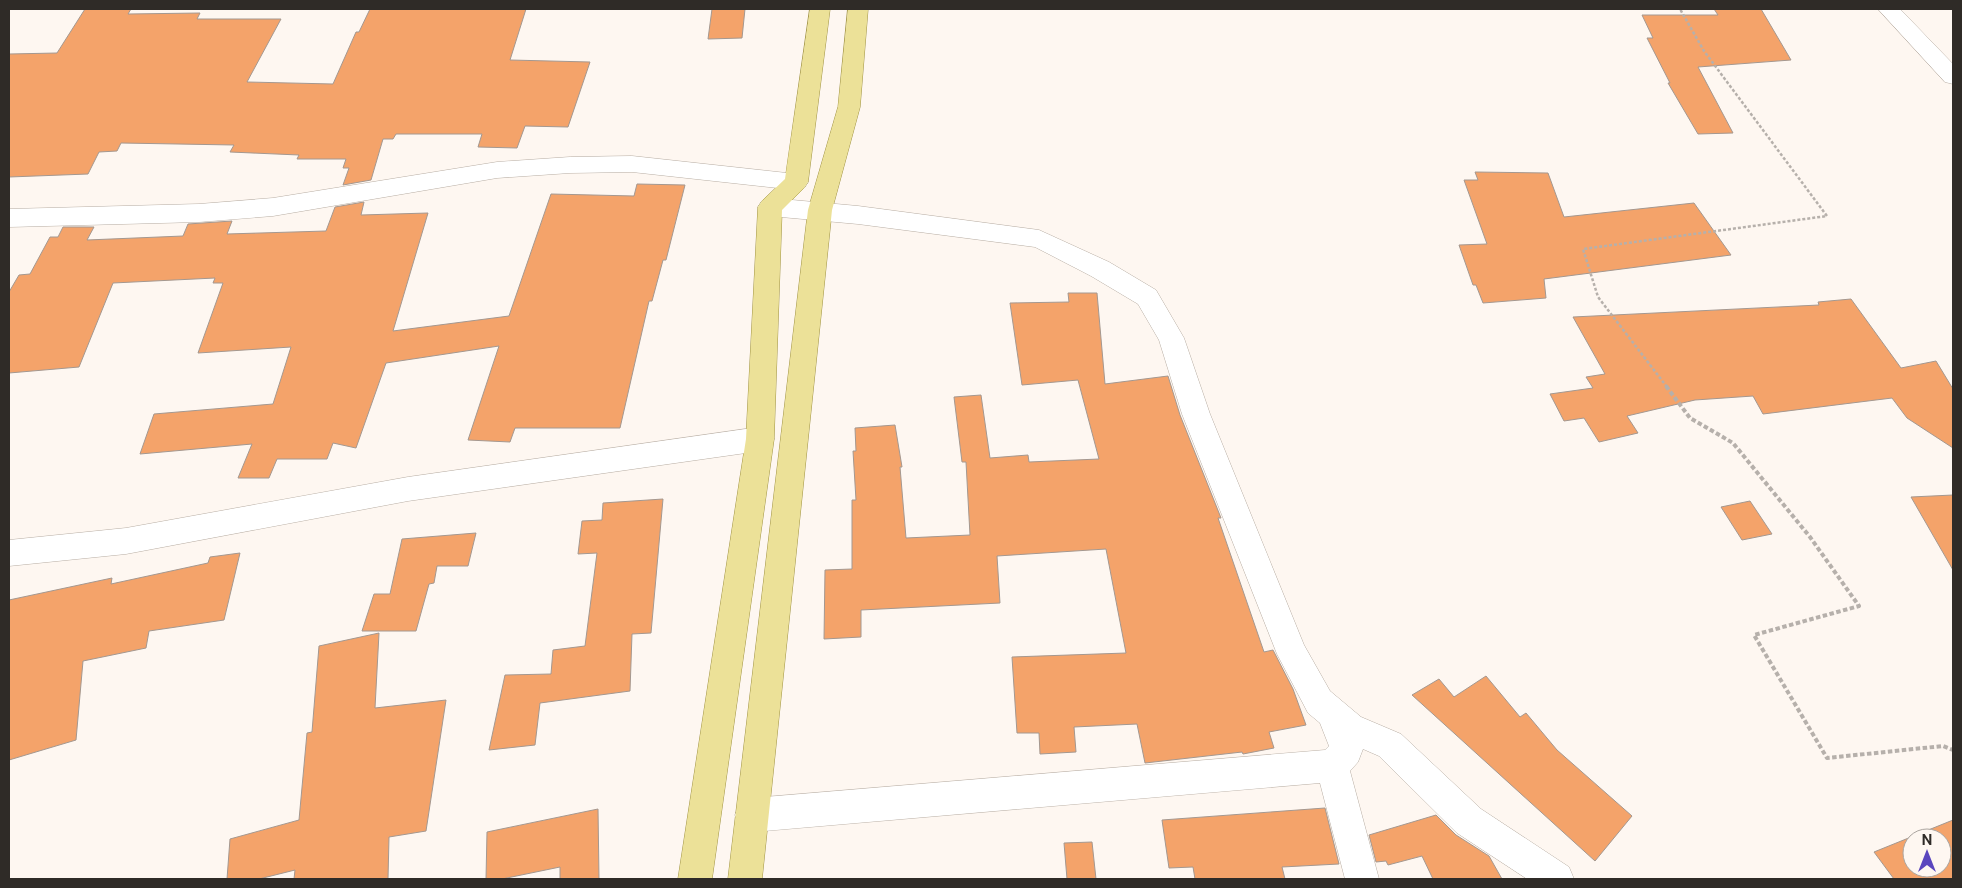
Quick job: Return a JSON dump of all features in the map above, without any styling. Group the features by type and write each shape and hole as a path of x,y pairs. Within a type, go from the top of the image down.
{"main road":[{"path":"695,879 760,439 770,207 796,182 820,9"},
{"path":"745,879 820,210 849,107 858,9"}],"street":[{"path":"1888,9 1953,77"},
{"path":"9,218 199,213 273,207 497,170 570,164 632,164 796,182"},
{"path":"770,207 820,210 1039,239 1100,268 1147,297 1171,338 1196,414 1292,654 1318,702 1350,728 1390,744 1469,821 1556,879"},
{"path":"9,553 126,541 408,490 760,439"},
{"path":"752,815 1332,766 1347,752 1333,716"},
{"path":"1332,766 1362,879"}],"path":[{"path":"1680,9 1704,51 1827,216 1583,249 1598,297 1690,418 1733,443 1810,537 1859,606 1754,635 1826,758 1943,746 1953,750"}],"building":[{"path":"85,9 131,9 128,14 200,13 197,19 281,19 247,82 333,84 356,32 359,32 370,9 526,9 510,60 590,62 568,127 525,126 517,148 478,147 482,134 396,134 393,139 383,139 371,180 343,185 349,168 343,168 346,159 297,159 299,155 230,152 234,145 121,143 117,151 99,152 88,174 9,177 9,54 57,53"},
{"path":"712,9 745,9 742,38 708,39"},
{"path":"1714,9 1761,9 1791,60 1698,67 1733,133 1698,134 1668,83 1670,83 1647,38 1653,38 1642,15 1718,15"},
{"path":"1475,172 1548,173 1564,217 1694,203 1731,255 1544,279 1546,298 1483,303 1476,285 1473,285 1459,245 1487,244 1464,180 1478,180"},
{"path":"637,184 685,185 666,260 663,260 652,301 649,301 620,428 515,428 510,442 468,440 499,346 386,363 356,448 333,443 327,459 277,459 269,478 238,478 252,444 140,454 154,414 273,404 291,347 198,353 223,283 213,283 215,278 113,283 79,367 9,373 9,292 19,275 30,274 50,237 58,237 63,227 94,227 87,240 183,236 188,224 232,221 227,234 326,231 335,207 364,202 361,215 428,213 393,331 509,316 551,194 634,196"},
{"path":"1068,293 1097,293 1105,384 1168,376 1180,415 1221,518 1218,518 1264,652 1273,650 1293,689 1306,725 1269,732 1274,748 1243,754 1242,752 1145,763 1137,724 1074,727 1076,752 1040,754 1039,733 1017,733 1012,657 1126,653 1106,549 997,556 1000,603 861,610 861,637 824,639 825,570 852,569 852,500 856,500 853,451 856,451 855,428 895,425 902,467 900,467 906,538 970,535 966,462 962,462 954,397 981,395 990,458 1028,455 1029,462 1099,459 1078,380 1022,385 1010,303 1069,302"},
{"path":"1851,299 1901,368 1936,361 1953,389 1953,448 1907,418 1892,398 1763,414 1753,396 1695,400 1627,416 1638,433 1599,442 1584,418 1564,421 1550,394 1593,388 1586,377 1605,374 1573,317 1819,305 1818,302"},
{"path":"1953,495 1953,570 1911,497"},
{"path":"663,499 651,633 632,634 630,691 540,703 535,745 489,750 505,675 551,674 553,650 585,646 597,553 578,554 582,521 602,520 603,503"},
{"path":"1750,501 1772,534 1742,540 1721,507"},
{"path":"476,533 468,566 437,566 434,583 429,584 416,631 362,631 374,594 390,594 402,539"},
{"path":"240,553 224,620 149,631 146,648 83,661 76,740 9,760 9,600 112,578 111,584 208,563 210,557"},
{"path":"379,633 375,708 446,700 426,831 389,837 388,879 294,879 295,870 259,879 227,879 230,839 299,820 307,733 312,732 319,646"},
{"path":"1486,676 1520,717 1526,713 1557,750 1632,816 1595,861 1412,695 1439,679 1454,697"},
{"path":"1325,808 1339,864 1282,867 1285,879 1195,879 1193,867 1169,868 1162,820"},
{"path":"598,809 599,879 560,879 560,867 502,879 486,879 487,832"},
{"path":"1436,815 1456,835 1489,856 1502,879 1433,879 1422,856 1388,865 1386,861 1376,862 1369,835"},
{"path":"1953,820 1953,879 1894,879 1874,852 1902,841 1902,878 1952,878 1952,828 1933,828"},
{"path":"1092,842 1096,879 1067,879 1064,843"}]}
